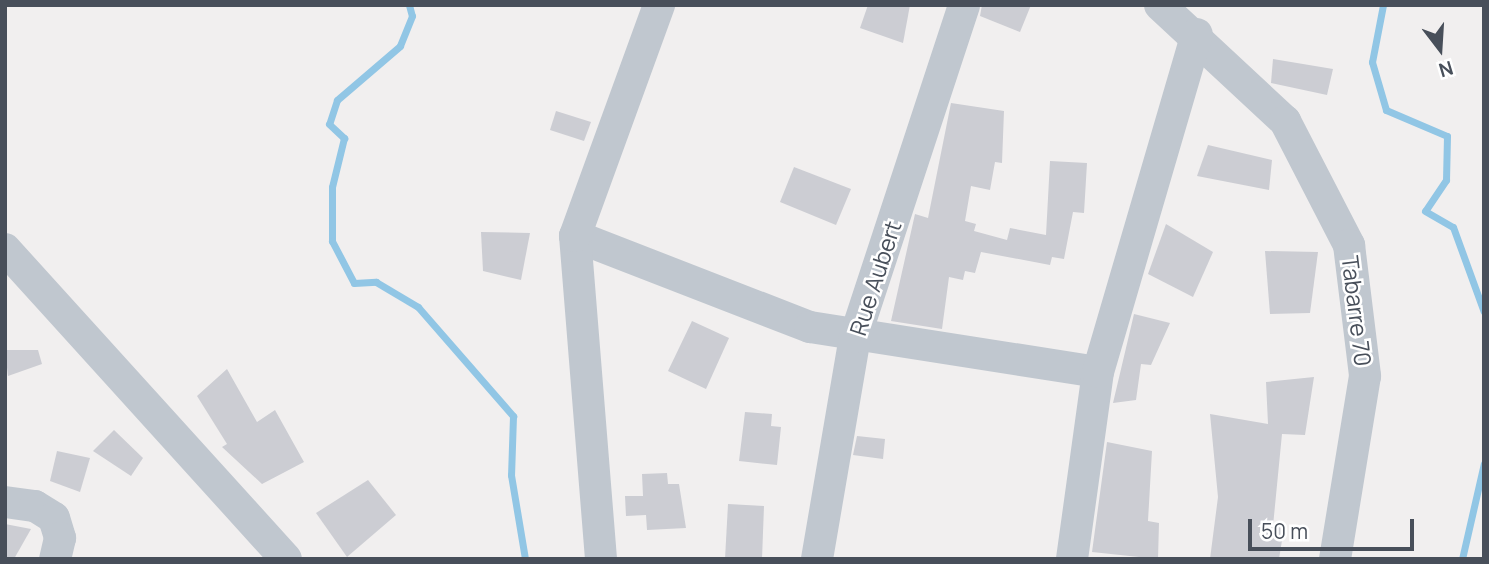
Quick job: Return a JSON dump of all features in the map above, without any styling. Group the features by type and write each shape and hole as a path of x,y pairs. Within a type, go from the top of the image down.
{"street":[{"path":"601,559 575,236 659,5"},
{"name":"Rue Aubert","path":"817,559 855,337 964,5"},
{"name":"Tabarre 70","path":"1160,5 1197,34 1285,121 1349,245 1366,376 1335,559"},
{"path":"1072,559 1098,372 1197,34"},
{"path":"575,236 810,327 855,337 1098,372"},
{"path":"5,249 286,559"},
{"path":"5,502 35,506 54,518 60,538 55,559"}],"building":[{"path":"868,5 910,5 903,43 860,28"},
{"path":"982,5 1031,5 1020,32 980,16"},
{"path":"1273,59 1333,69 1327,95 1271,83"},
{"path":"951,103 1004,111 1002,163 995,162 990,190 971,186 965,221 976,224 974,231 1007,240 1010,228 1046,235 1050,161 1087,163 1084,213 1073,212 1064,259 1052,257 1050,265 981,252 975,273 965,271 963,280 949,277 942,329 891,321 915,214 928,218"},
{"path":"556,111 591,122 584,141 550,130"},
{"path":"1208,145 1272,160 1269,190 1197,176"},
{"path":"794,167 851,189 836,225 780,202"},
{"path":"1166,224 1213,252 1193,297 1148,274"},
{"path":"481,232 530,233 521,280 483,271"},
{"path":"1265,251 1318,252 1310,313 1270,314"},
{"path":"1134,314 1170,323 1151,365 1141,364 1136,400 1113,403"},
{"path":"692,321 729,338 706,389 668,371"},
{"path":"5,350 38,350 42,364 8,376"},
{"path":"227,369 257,422 275,410 304,462 262,484 222,447 227,444 197,396"},
{"path":"1314,377 1305,435 1282,434 1273,526 1284,528 1279,559 1210,559 1218,497 1210,414 1268,424 1266,382"},
{"path":"745,412 772,414 771,426 781,427 777,465 739,461"},
{"path":"114,430 143,458 131,476 93,451"},
{"path":"857,436 885,439 883,459 853,455"},
{"path":"1107,442 1152,451 1148,521 1159,523 1158,559 1092,552"},
{"path":"57,451 90,458 80,492 50,481"},
{"path":"667,473 668,484 679,484 686,528 647,530 646,515 626,516 625,496 643,496 642,474"},
{"path":"368,480 396,515 347,557 316,513"},
{"path":"728,504 764,506 762,559 725,559"},
{"path":"5,524 31,529 14,559 5,559"}],"waterway":[{"path":"409,5 412,16 400,46 337,100 329,124 344,138 332,187 332,241 354,283 376,282 418,307 513,416 511,475 525,559"},
{"path":"1383,5 1372,62 1386,110 1447,136 1446,180 1425,211 1453,227 1484,312"},
{"path":"1462,559 1484,463"}]}
